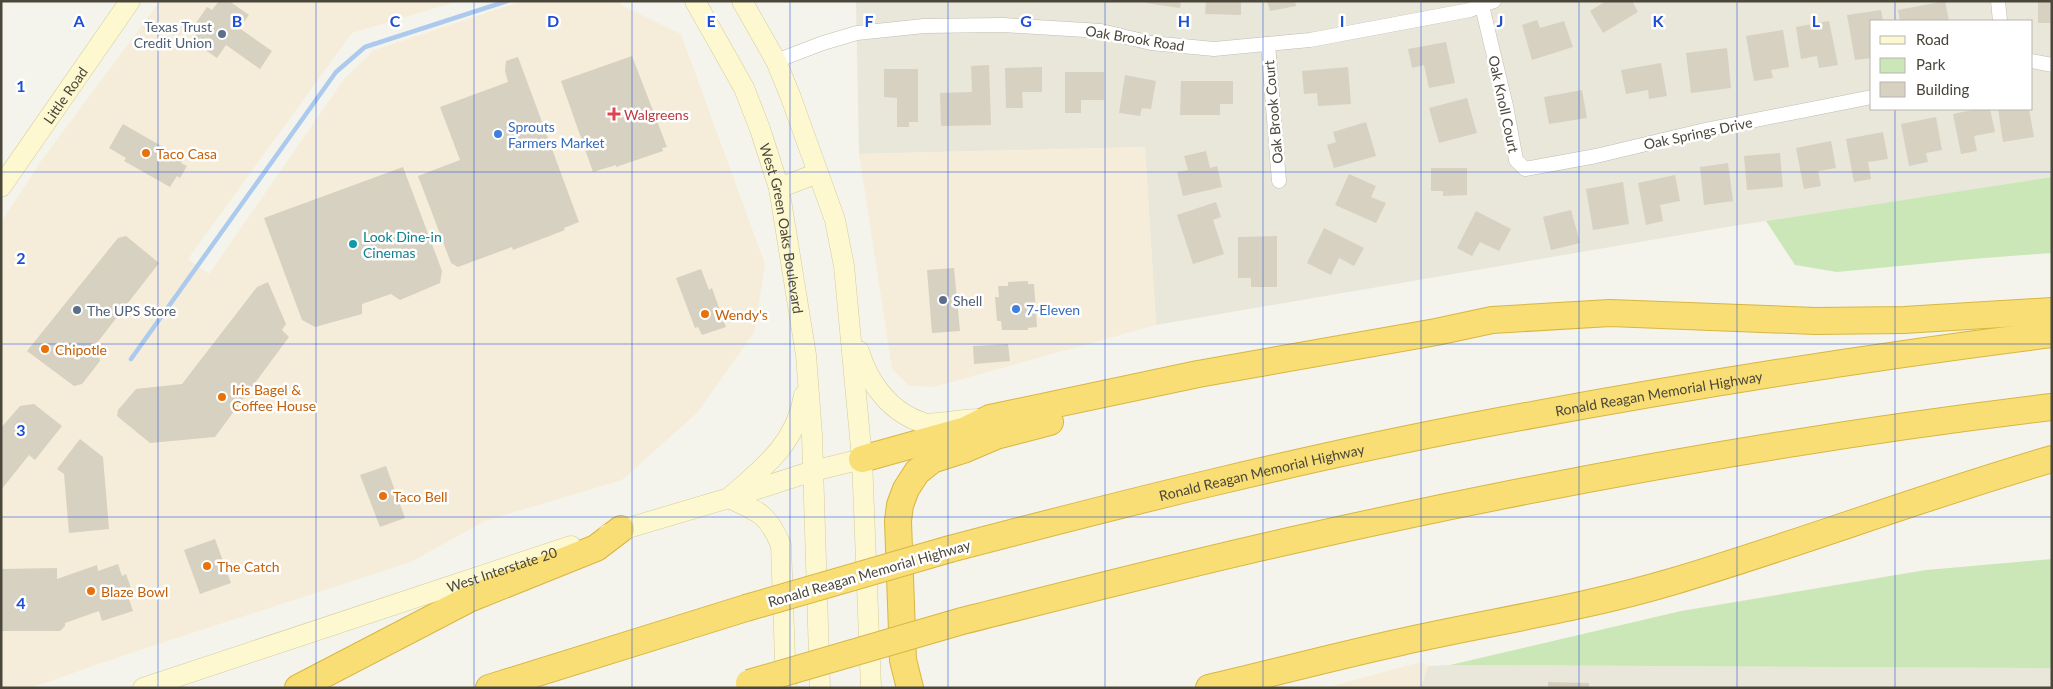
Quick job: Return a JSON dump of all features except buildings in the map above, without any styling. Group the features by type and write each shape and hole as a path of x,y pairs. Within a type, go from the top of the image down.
{"highway":[{"path":"862,459 966,430 990,418 1198,374 1492,320 1610,313 1815,321 1904,320 2052,311"},
{"name":"Ronald Reagan Memorial Highway","path":"489,688 746,608 950,549 1258,472 1475,426 1695,386 1879,356 2052,334"},
{"path":"910,688 903,660 898,522 900,506 906,489 917,472 932,460 963,450 996,436 1168,390 1198,374"},
{"path":"741,685 962,621 1162,570 1298,538 1538,488 1773,447 2052,407"},
{"path":"1209,688 1401,642 1605,600 1662,585 1881,514 1978,480 2052,459"},
{"path":"298,688 469,599 596,548 622,529"}],"main road":[{"name":"Little Road","path":"1,188 130,1"},
{"name":"West Green Oaks Boulevard","path":"695,1 744,88 760,128 779,188 806,355 814,471 820,688"},
{"path":"742,1 776,61 835,220 844,266 851,322 862,459 872,688"},
{"path":"779,188 818,173"},
{"path":"851,322 864,367 878,392 901,412 925,424 990,418"},
{"path":"786,688 781,545 774,528 767,518 757,511 729,498 768,463 790,438 801,409 806,355"},
{"name":"West Interstate 20","path":"143,688 622,529 814,471 862,459"}],"street":[{"path":"1998,1 2000,20"},
{"name":"Oak Brook Road","path":"776,61 823,43 857,33 924,26 1003,25 1101,31 1152,43 1214,49 1310,40 1470,10 1488,4"},
{"name":"Oak Knoll Court","path":"1488,4 1516,160 1525,169"},
{"name":"Oak Brook Court","path":"1268,44 1279,180"},
{"path":"2033,61 2052,65"},
{"name":"Oak Springs Drive","path":"1525,169 1596,156 1705,130 1870,97"}],"shaded area":[{"path":"160,1 459,1 352,33 188,259 209,274 344,79 374,50 522,1 620,1 621,5 681,34 765,264 755,331 698,412 622,480 485,521 411,562 134,652 30,688 1,688 1,222 41,161"},
{"path":"856,1 2052,1 2052,177 1727,227 1156,325 1145,147 859,154"},
{"path":"1145,147 1156,325 934,387 909,386 892,369 859,154"},
{"path":"1420,662 1428,666 1421,688 1325,688"},
{"path":"1428,666 2052,668 2052,688 1421,688"}],"green space":[{"path":"2052,177 2052,253 1837,272 1795,265 1766,221"},
{"path":"2052,559 2052,668 1450,665 1681,611 1926,570"}],"waterway":[{"path":"131,359 336,72 365,47 507,1"}],"place":[{"name":"Texas Trust Credit Union","path":"222,34"},
{"name":"Walgreens","path":"614,114"},
{"name":"Sprouts Farmers Market","path":"498,134"},
{"name":"Taco Casa","path":"146,153"},
{"name":"Look Dine-in Cinemas","path":"353,244"},
{"name":"Shell","path":"943,300"},
{"name":"7-Eleven","path":"1016,309"},
{"name":"The UPS Store","path":"77,310"},
{"name":"Wendy's","path":"705,314"},
{"name":"Chipotle","path":"45,349"},
{"name":"Iris Bagel & Coffee House","path":"222,397"},
{"name":"Taco Bell","path":"383,496"},
{"name":"The Catch","path":"207,566"},
{"name":"Blaze Bowl","path":"91,591"}]}
